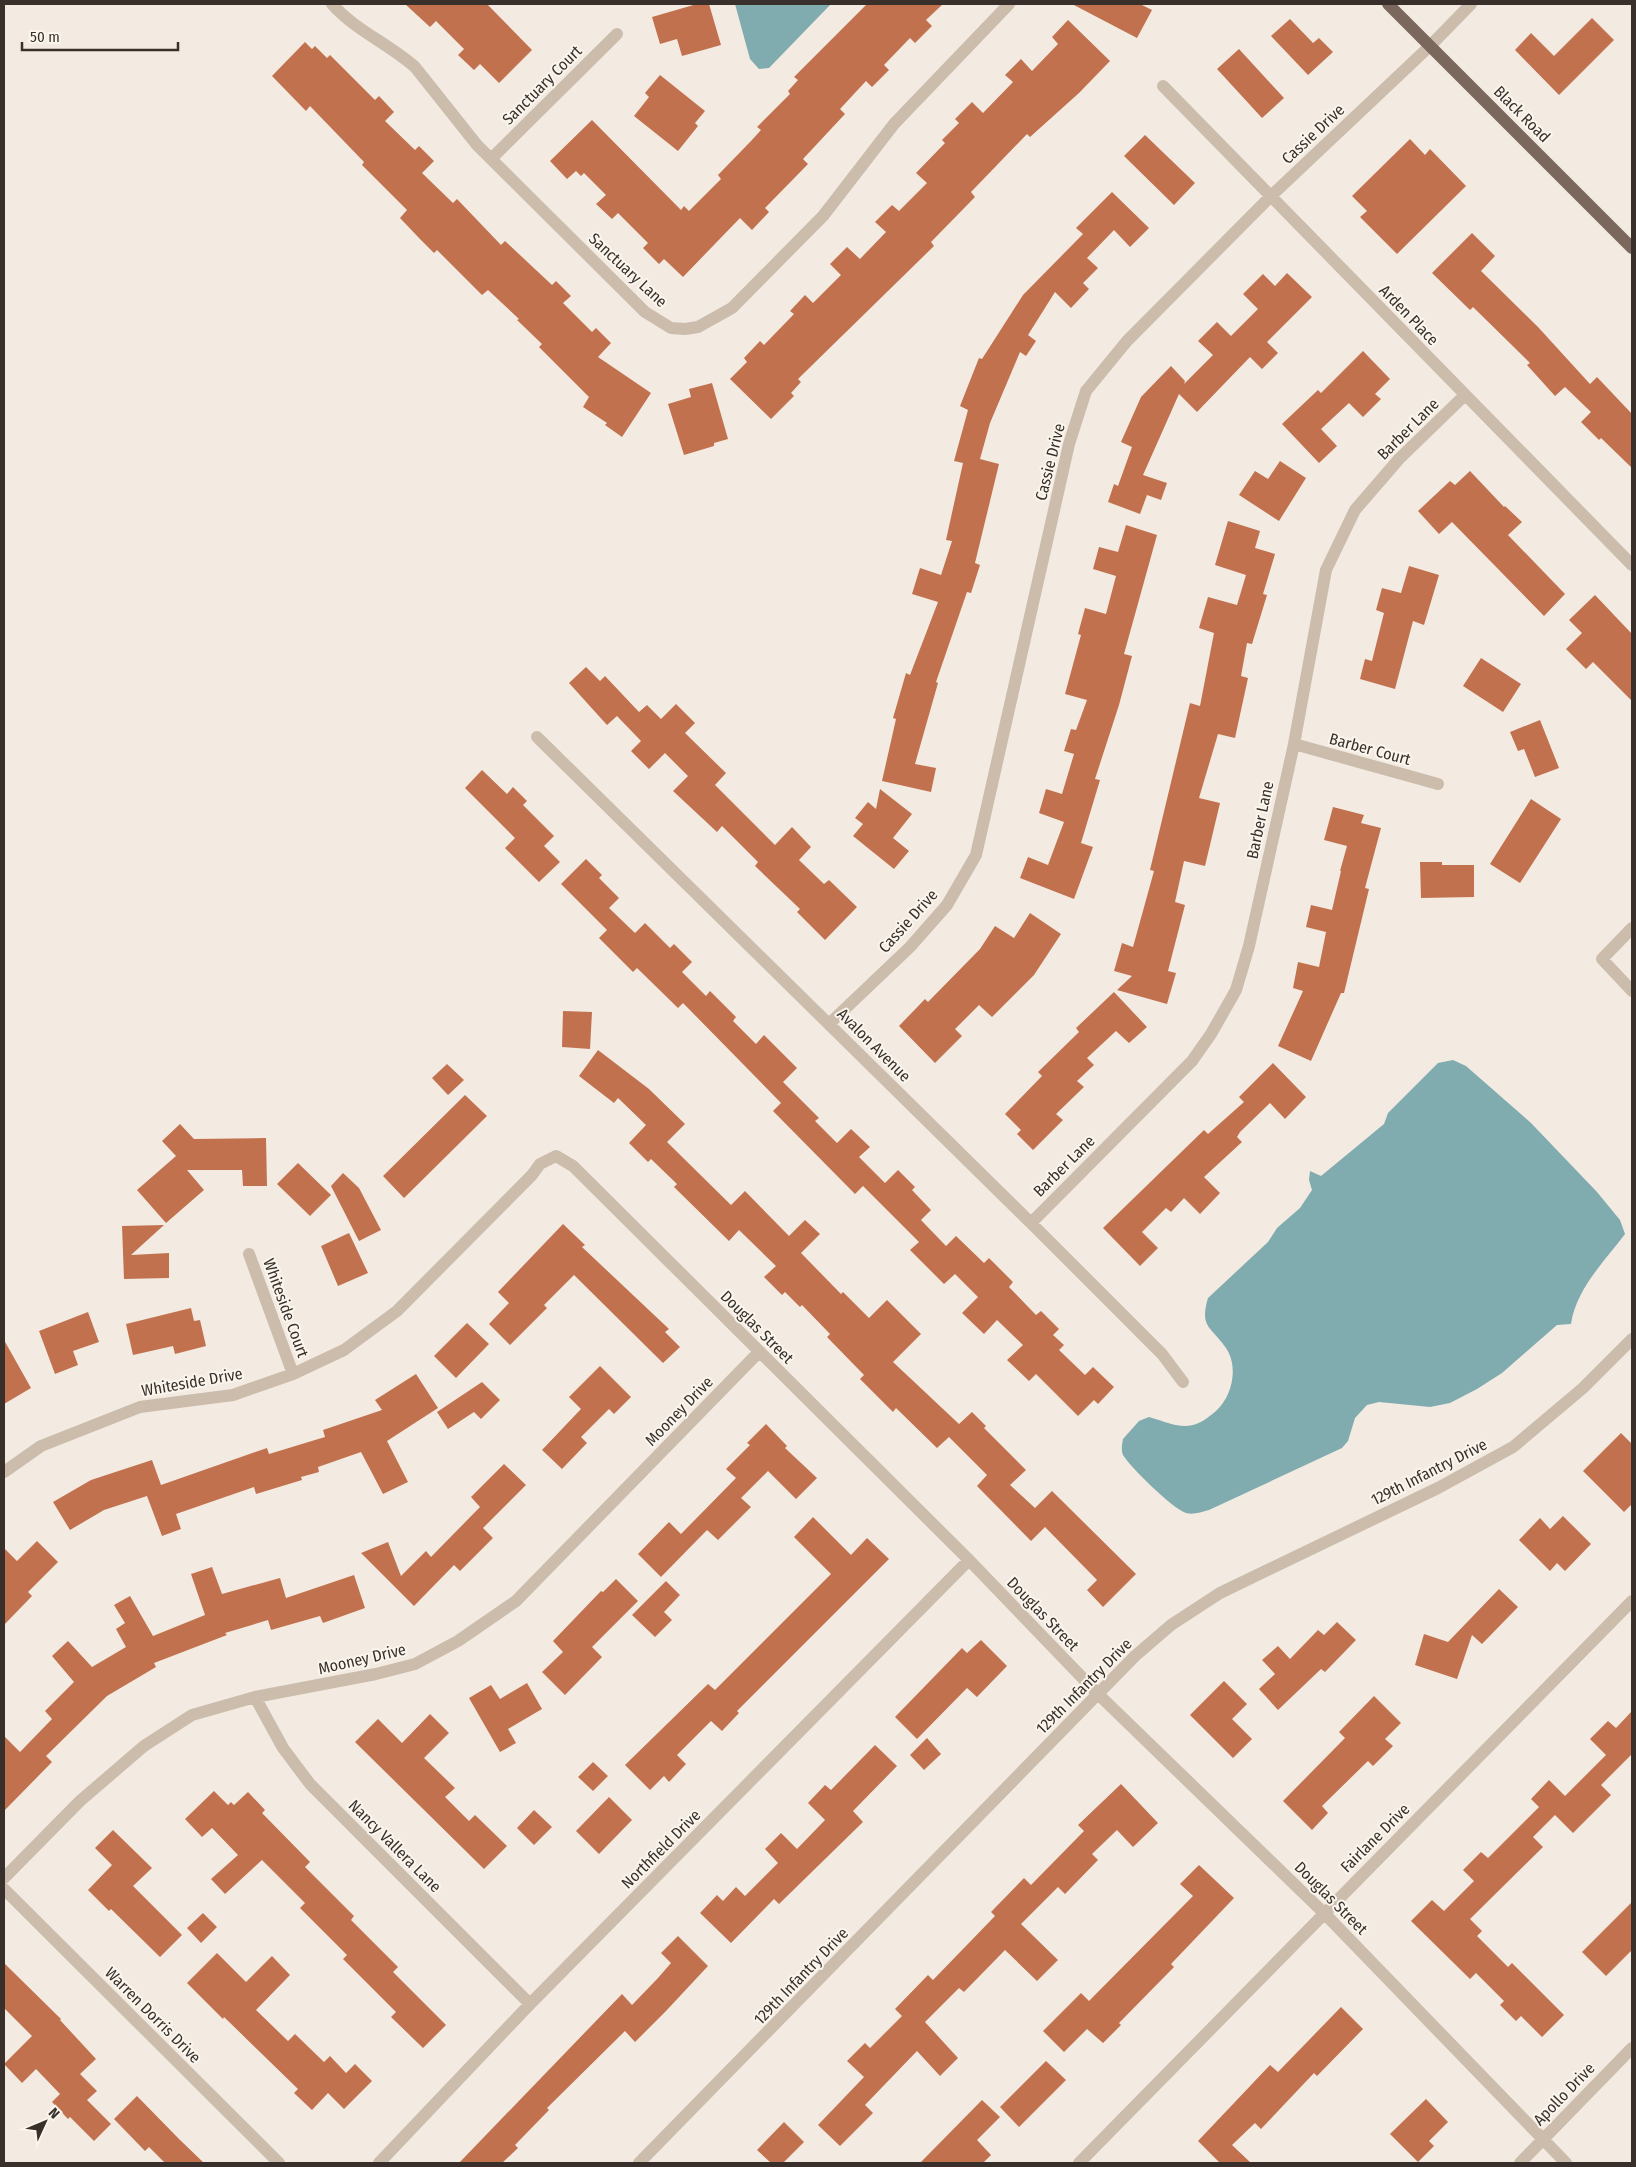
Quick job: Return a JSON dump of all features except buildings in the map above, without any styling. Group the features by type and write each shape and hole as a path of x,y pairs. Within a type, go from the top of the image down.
{"main road":[{"name":"Black Road","path":"1388,4 1632,248"}],"street":[{"name":"Sanctuary Lane","path":"332,4 350,22 415,67 463,130 645,312 671,328 685,329 698,327 732,308 823,216 894,124 1009,4"},
{"name":"Cassie Drive","path":"829,1024 910,947 947,905 976,855 1067,454 1086,391 1128,342 1270,197 1431,45 1471,4"},
{"name":"Sanctuary Court","path":"491,159 617,34"},
{"name":"Arden Place","path":"1163,86 1632,565"},
{"name":"Barber Lane","path":"1031,1223 1192,1061 1211,1034 1236,990 1249,946 1294,744 1326,570 1356,510 1399,459 1465,395"},
{"name":"Avalon Avenue","path":"537,737 1031,1223 1162,1354 1183,1382"},
{"name":"Barber Court","path":"1294,744 1438,784"},
{"path":"1632,928 1602,959 1632,991"},
{"name":"Douglas Street","path":"556,1156 573,1166 969,1560 1098,1694 1324,1913 1566,2163"},
{"name":"Whiteside Drive","path":"4,1472 41,1446 140,1407 233,1395 293,1374 344,1350 397,1311 532,1175 540,1164 556,1156"},
{"name":"Whiteside Court","path":"249,1254 293,1374"},
{"name":"129th Infantry Drive","path":"640,2163 1135,1656 1170,1625 1220,1593 1438,1488 1513,1447 1583,1388 1632,1339"},
{"name":"Mooney Drive","path":"4,1878 80,1801 144,1746 192,1715 255,1697 376,1674 415,1664 458,1641 516,1601 759,1352"},
{"name":"Northfield Drive","path":"379,2163 530,2004 969,1560"},
{"name":"Fairlane Drive","path":"1080,2163 1632,1602"},
{"name":"Nancy Vallera Lane","path":"255,1697 283,1748 310,1784 530,2004"},
{"name":"Warren Dorris Drive","path":"4,1889 280,2163"},
{"name":"Apollo Drive","path":"1520,2163 1632,2048"}],"water":[{"path":"735,4 831,4 769,68 759,69 750,59"},
{"path":"1453,1060 1466,1066 1531,1123 1597,1192 1620,1220 1625,1234 1592,1276 1579,1299 1571,1324 1557,1325 1502,1373 1450,1403 1430,1407 1379,1402 1367,1405 1355,1418 1348,1441 1342,1448 1209,1510 1192,1514 1180,1510 1152,1487 1127,1461 1122,1453 1122,1443 1123,1439 1139,1421 1149,1417 1177,1425 1191,1425 1207,1418 1222,1405 1230,1390 1233,1373 1232,1364 1226,1348 1206,1321 1208,1298 1268,1242 1277,1228 1300,1208 1312,1190 1309,1180 1310,1171 1321,1176 1384,1124 1388,1113 1438,1063"}]}
